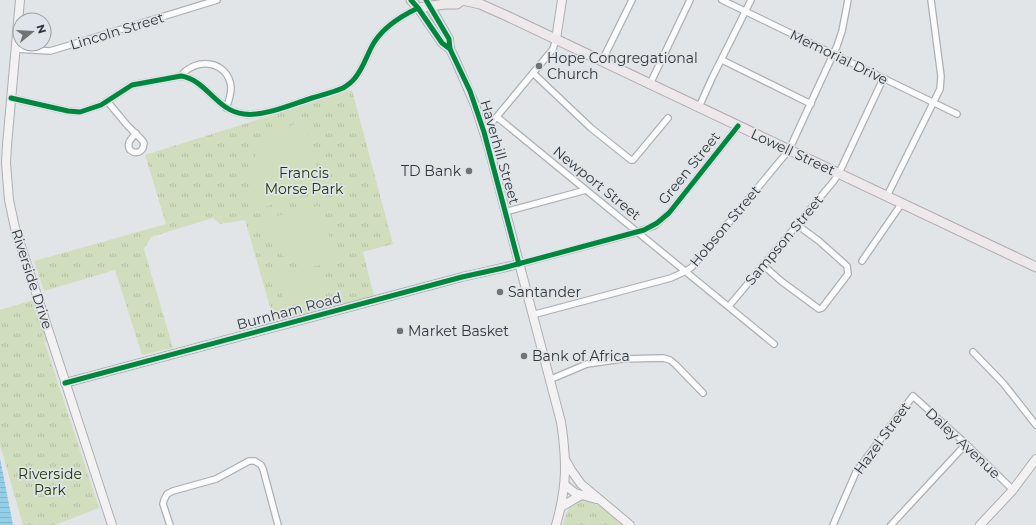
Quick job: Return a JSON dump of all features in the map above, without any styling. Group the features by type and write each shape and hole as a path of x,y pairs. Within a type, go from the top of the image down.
{"main road":[{"name":"Riverside Drive","path":"19,12 20,0"},
{"path":"411,0 418,8 428,2"},
{"name":"Lowell Street","path":"428,2 457,4 462,0 491,8 1036,267"},
{"path":"556,39 562,0"},
{"name":"Haverhill Street","path":"428,2 449,39 450,49 470,91 484,132 561,422 565,458 565,484 561,508 556,525"},
{"name":"Haverhill Street","path":"418,8 442,43 450,49"},
{"name":"Riverside Drive","path":"16,52 6,163 9,200 21,247 112,525"},
{"name":"Burnham Road","path":"65,383 462,277 518,264"},
{"path":"565,458 581,484 626,524"},
{"path":"980,525 1012,490 1036,459"},
{"path":"565,484 581,484"},
{"path":"565,484 575,493 600,500"},
{"path":"561,508 583,495"}],"street":[{"name":"Lincoln Street","path":"52,50 217,0"},
{"path":"602,61 632,0"},
{"path":"650,84 690,0"},
{"name":"Memorial Drive","path":"722,0 957,114"},
{"path":"699,107 751,0"},
{"name":"Hobson Street","path":"532,315 671,278 686,271 694,264 789,150 834,54 842,31 848,0"},
{"path":"887,196 940,89 941,76 931,0"},
{"path":"11,98 73,112 86,110 101,105 132,85 181,76 187,77 198,83 226,108 239,113 255,114 344,87 356,77 378,36 390,24 418,8"},
{"path":"484,132 553,49 556,39"},
{"path":"722,60 811,104"},
{"path":"181,76 188,69 199,64 212,64 217,66 226,74 231,85 229,100 226,108"},
{"path":"533,73 591,128 629,159 633,160 668,118"},
{"name":"Sampson Street","path":"729,306 796,224 833,182 839,173 883,79"},
{"path":"107,101 136,133"},
{"name":"Newport Street","path":"497,117 774,344"},
{"name":"Green Street","path":"518,264 638,232 654,226 669,213 738,126"},
{"path":"505,212 586,190"},
{"path":"862,261 902,203"},
{"path":"763,265 786,285 819,309 822,308 848,274 847,266 819,241 796,224"},
{"path":"973,352 1003,384 1036,425"},
{"path":"549,380 587,364 614,360 663,358 670,360 676,365 703,394"},
{"name":"Daley Avenue","path":"913,396 966,444 1012,490"},
{"name":"Hazel Street","path":"833,525 856,472 913,396"},
{"path":"891,525 966,444"},
{"path":"165,525 169,525 163,504 167,494 212,481 245,463 255,461 261,465 263,469 278,525"}],"green space":[{"name":"Francis Morse Park","path":"352,90 393,244 363,252 374,296 274,321 245,220 220,224 213,218 151,237 144,249 173,348 142,355 115,270 44,291 34,261 166,224 145,155"},
{"path":"304,121 323,187 320,190 255,210 249,180 251,165 254,157 263,144 274,134 286,127"},
{"path":"318,206 322,208 337,263 316,266 297,263 283,256 266,237 260,220"},
{"path":"289,268 307,273 316,279 326,296 289,306 285,304 276,269"},
{"path":"33,300 48,343 44,341 39,327 0,337 0,310"},
{"name":"Riverside Park","path":"31,301 99,508 55,525 23,525 0,445 0,310"},
{"path":"585,500 600,506 624,525 563,525 569,508 579,501"}],"water":[{"path":"0,458 13,525 0,525"}],"cycle path":[{"path":"411,0 442,43 450,49 470,91 484,132 519,264"},
{"path":"426,0 449,39 450,49"},
{"path":"11,98 68,111 80,112 101,105 132,85 181,76 198,83 219,102 234,112 244,114 260,114 336,91 347,86 360,71 379,35 391,24 418,8"},
{"path":"65,383 644,230 657,223 669,213 738,126"}],"place":[{"name":"Hope Congregational Church","path":"539,66"},
{"name":"TD Bank","path":"469,171"},
{"name":"Santander","path":"500,292"},
{"name":"Market Basket","path":"400,331"},
{"name":"Bank of Africa","path":"524,356"}]}
